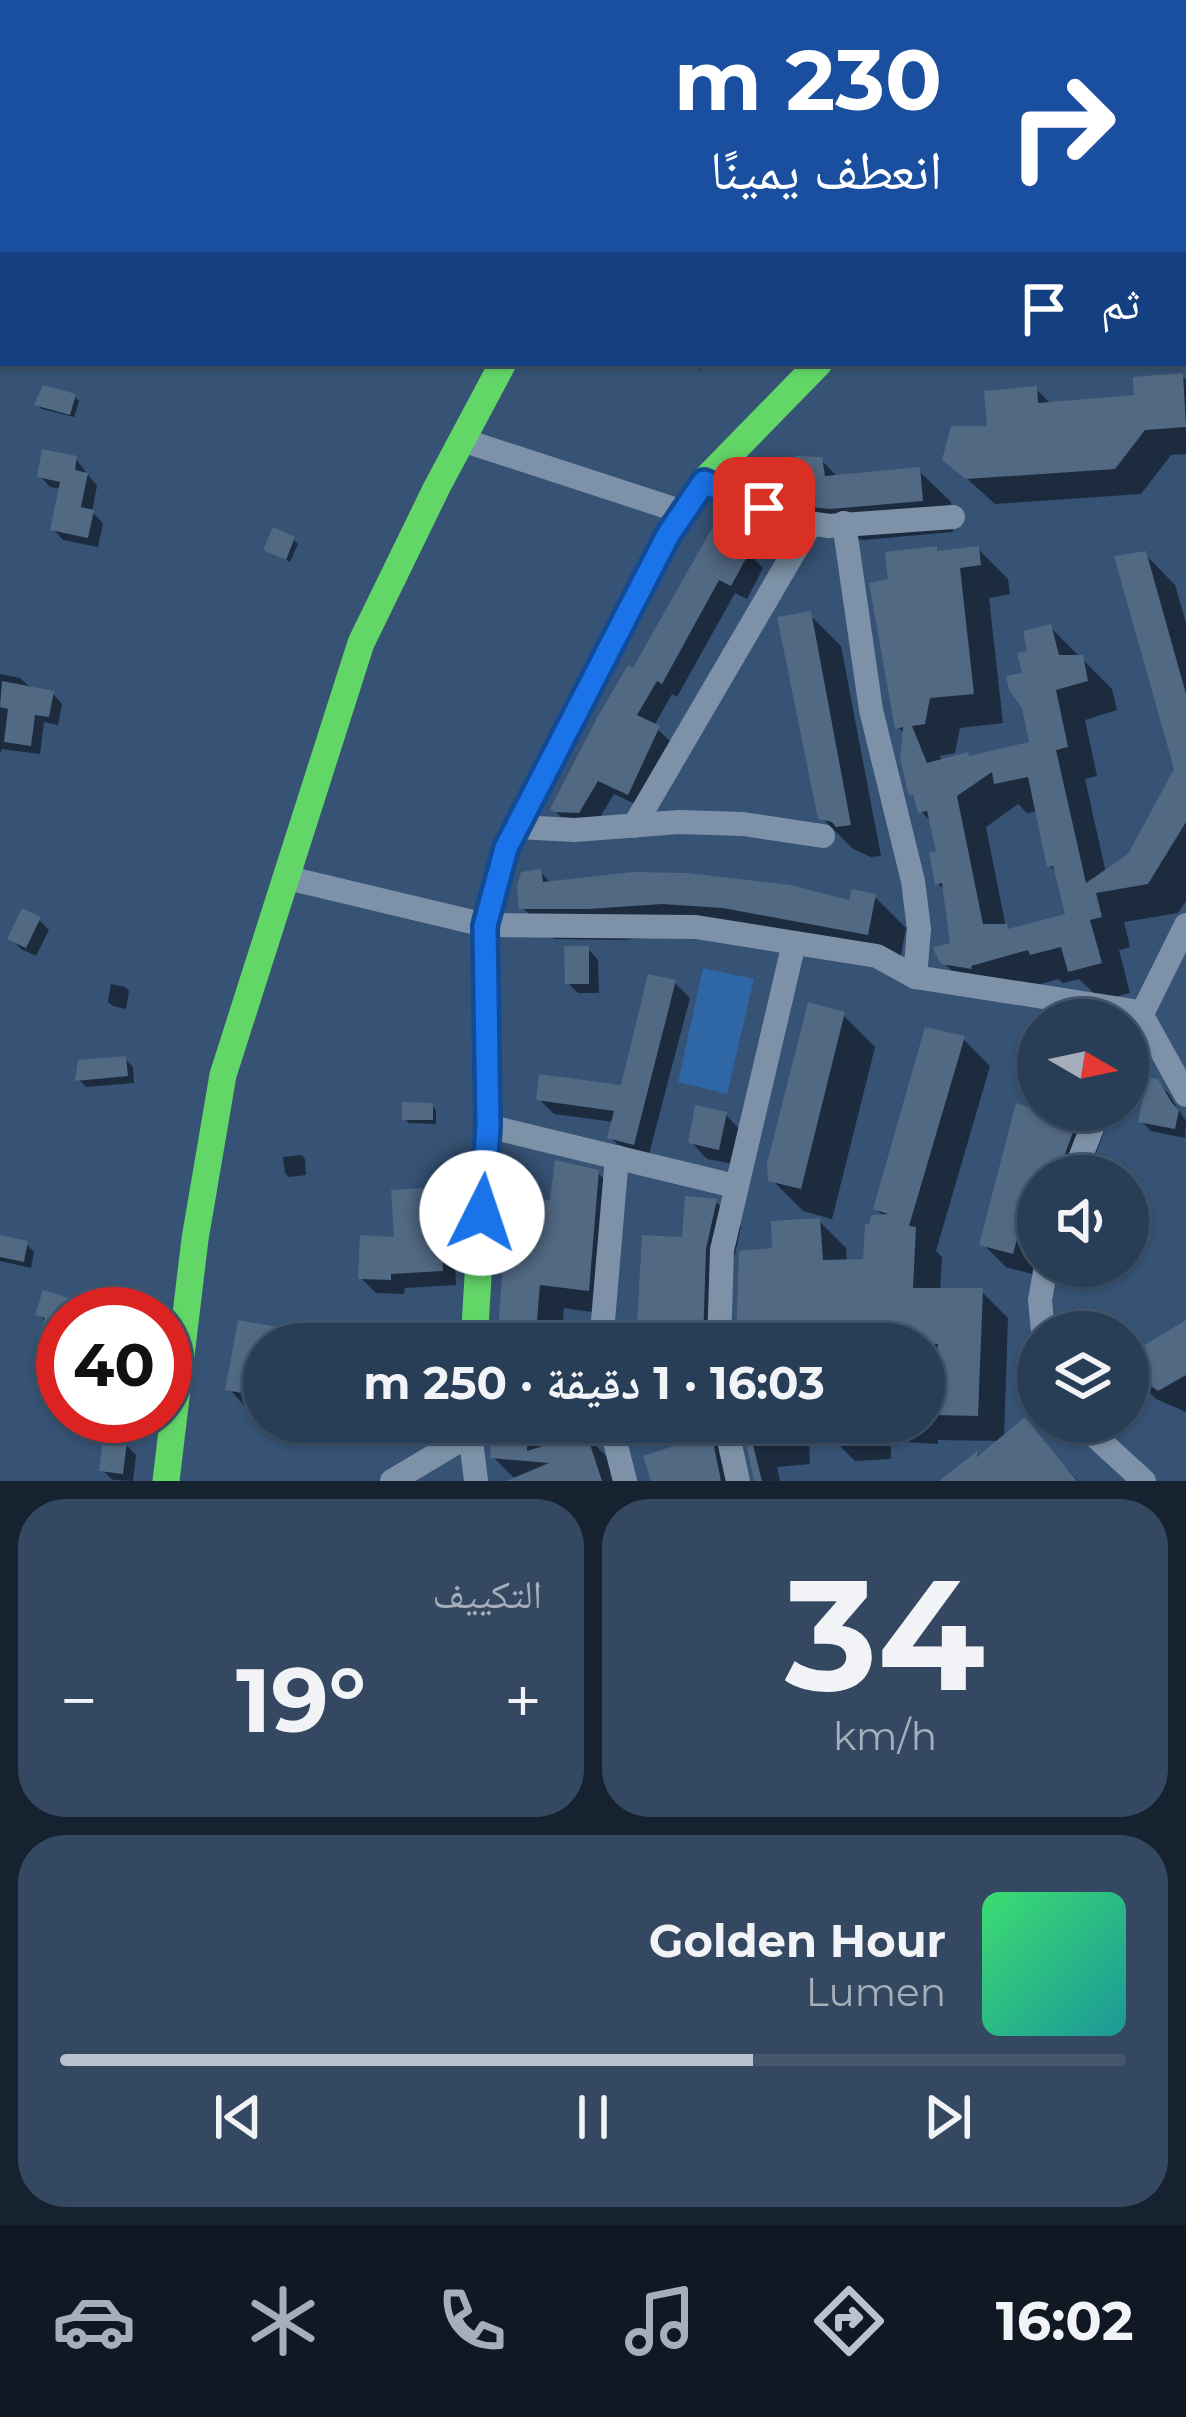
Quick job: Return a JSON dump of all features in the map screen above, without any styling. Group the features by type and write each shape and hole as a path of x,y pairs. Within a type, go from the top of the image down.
{"street":[{"path":"166,1481 195,1240 223,1075 361,643 501,366"},
{"path":"475,1323 488,1126 485,926 506,848 668,535 704,482 816,366"},
{"path":"461,440 683,512"},
{"path":"704,482 811,524 952,517"},
{"path":"844,523 871,710 913,881 919,929 915,976"},
{"path":"634,826 811,524"},
{"path":"517,827 574,830 679,821 743,824 824,836"},
{"path":"288,878 485,926 696,927 877,956 915,976 1059,999"},
{"path":"1147,999 1186,925"},
{"path":"720,1323 722,1250 794,943"},
{"path":"1149,1028 1186,1095"},
{"path":"488,1126 735,1186"},
{"path":"603,1323 617,1157"},
{"path":"392,1481 448,1443"},
{"path":"471,1443 476,1481"},
{"path":"615,1443 625,1481"},
{"path":"730,1443 738,1481"},
{"path":"1102,1443 1144,1481"}],"shaded area":[{"path":"703,968 754,979 727,1094 678,1082"}],"building":[{"path":"1183,373 1186,427 1145,430 1115,469 966,479 942,460 951,426 987,426 984,391 1037,386 1038,403 1134,395 1133,377"},
{"path":"43,385 76,394 70,415 34,405"},
{"path":"42,449 77,456 75,470 88,473 81,507 94,510 88,538 50,530 60,482 37,477"},
{"path":"795,456 822,457 825,476 920,467 923,501 830,509 802,506 788,495"},
{"path":"273,527 295,537 286,560 263,550"},
{"path":"712,528 750,551 731,586 719,580 662,684 657,681 637,715 660,726 628,795 598,781 579,813 555,812 550,809 597,718 628,665 633,668"},
{"path":"979,546 981,565 960,568 974,694 930,698 925,724 912,726 927,763 1029,742 1022,708 1006,676 1022,673 1017,653 1027,651 1023,631 1051,624 1059,655 1083,655 1088,681 1056,690 1068,747 1056,750 1086,883 1128,854 1174,769 1114,556 1146,551 1186,694 1186,822 1148,884 1096,893 1102,917 1090,920 1102,963 1068,972 1061,947 1030,955 1028,950 972,969 941,964 934,951 950,943 942,883 935,885 929,853 936,851 927,811 918,813 913,795 909,796 900,759 903,727 895,729 869,583 888,579 885,552","holes":["992,772 994,784 1028,777 1047,867 1053,866 1065,914 1008,929 1007,924 983,924 957,796"]},
{"path":"811,611 851,825 836,827 818,819 777,617"},
{"path":"2,681 54,691 49,717 35,715 31,746 4,742 8,709 0,707"},
{"path":"541,869 543,882 633,872 688,873 790,885 849,900 852,889 876,894 868,935 723,908 662,904 519,909 521,872"},
{"path":"22,908 41,917 26,948 7,939"},
{"path":"564,946 589,946 589,984 565,984"},
{"path":"648,974 676,980 634,1145 607,1138 614,1111 536,1100 539,1074 621,1085"},
{"path":"808,1002 845,1012 801,1189 768,1181 767,1164"},
{"path":"925,1027 965,1036 909,1226 916,1227 913,1288 983,1288 978,1416 945,1415 945,1323 737,1323 739,1251 772,1248 771,1221 820,1218 823,1260 863,1259 865,1224 871,1215 888,1214 873,1209"},
{"path":"126,1056 128,1076 75,1081 78,1060"},
{"path":"1149,1077 1158,1079 1179,1110 1175,1129 1149,1124"},
{"path":"402,1102 433,1103 433,1120 402,1120"},
{"path":"1016,1103 1017,1131 1073,1131 1065,1155 1017,1155 1013,1254 979,1245"},
{"path":"695,1105 727,1112 719,1150 688,1143"},
{"path":"555,1160 599,1170 589,1291 540,1285 537,1323 499,1323 508,1196 550,1200"},
{"path":"423,1188 424,1203 440,1202 443,1271 391,1274 391,1280 358,1279 360,1235 394,1237 391,1190"},
{"path":"685,1196 717,1199 706,1249 704,1323 637,1323 642,1235 682,1237"},
{"path":"0,1235 28,1241 24,1262 0,1257"},
{"path":"238,1320 255,1323 243,1323 243,1393 225,1390"},
{"path":"1186,1320 1186,1375 1158,1391 1149,1385 1149,1342"},
{"path":"1017,1424 1017,1443 1046,1443 1077,1481 939,1481 977,1451 977,1457"},
{"path":"102,1443 127,1443 123,1474 99,1471"},
{"path":"491,1443 528,1443 527,1451 552,1443 590,1443 602,1481 506,1481 549,1463 490,1458"},
{"path":"683,1443 713,1443 721,1481 651,1481 643,1456"},
{"path":"746,1443 752,1443 762,1481 754,1481"}],"traffic: fast":[{"path":"166,1481 195,1239 223,1075 361,643 501,366"},
{"path":"475,1323 487,1126 485,925 506,848 668,535 703,482 816,366"}],"route":[{"path":"482,1213 488,1126 485,926 506,848 668,535 704,482 764,508"}]}
